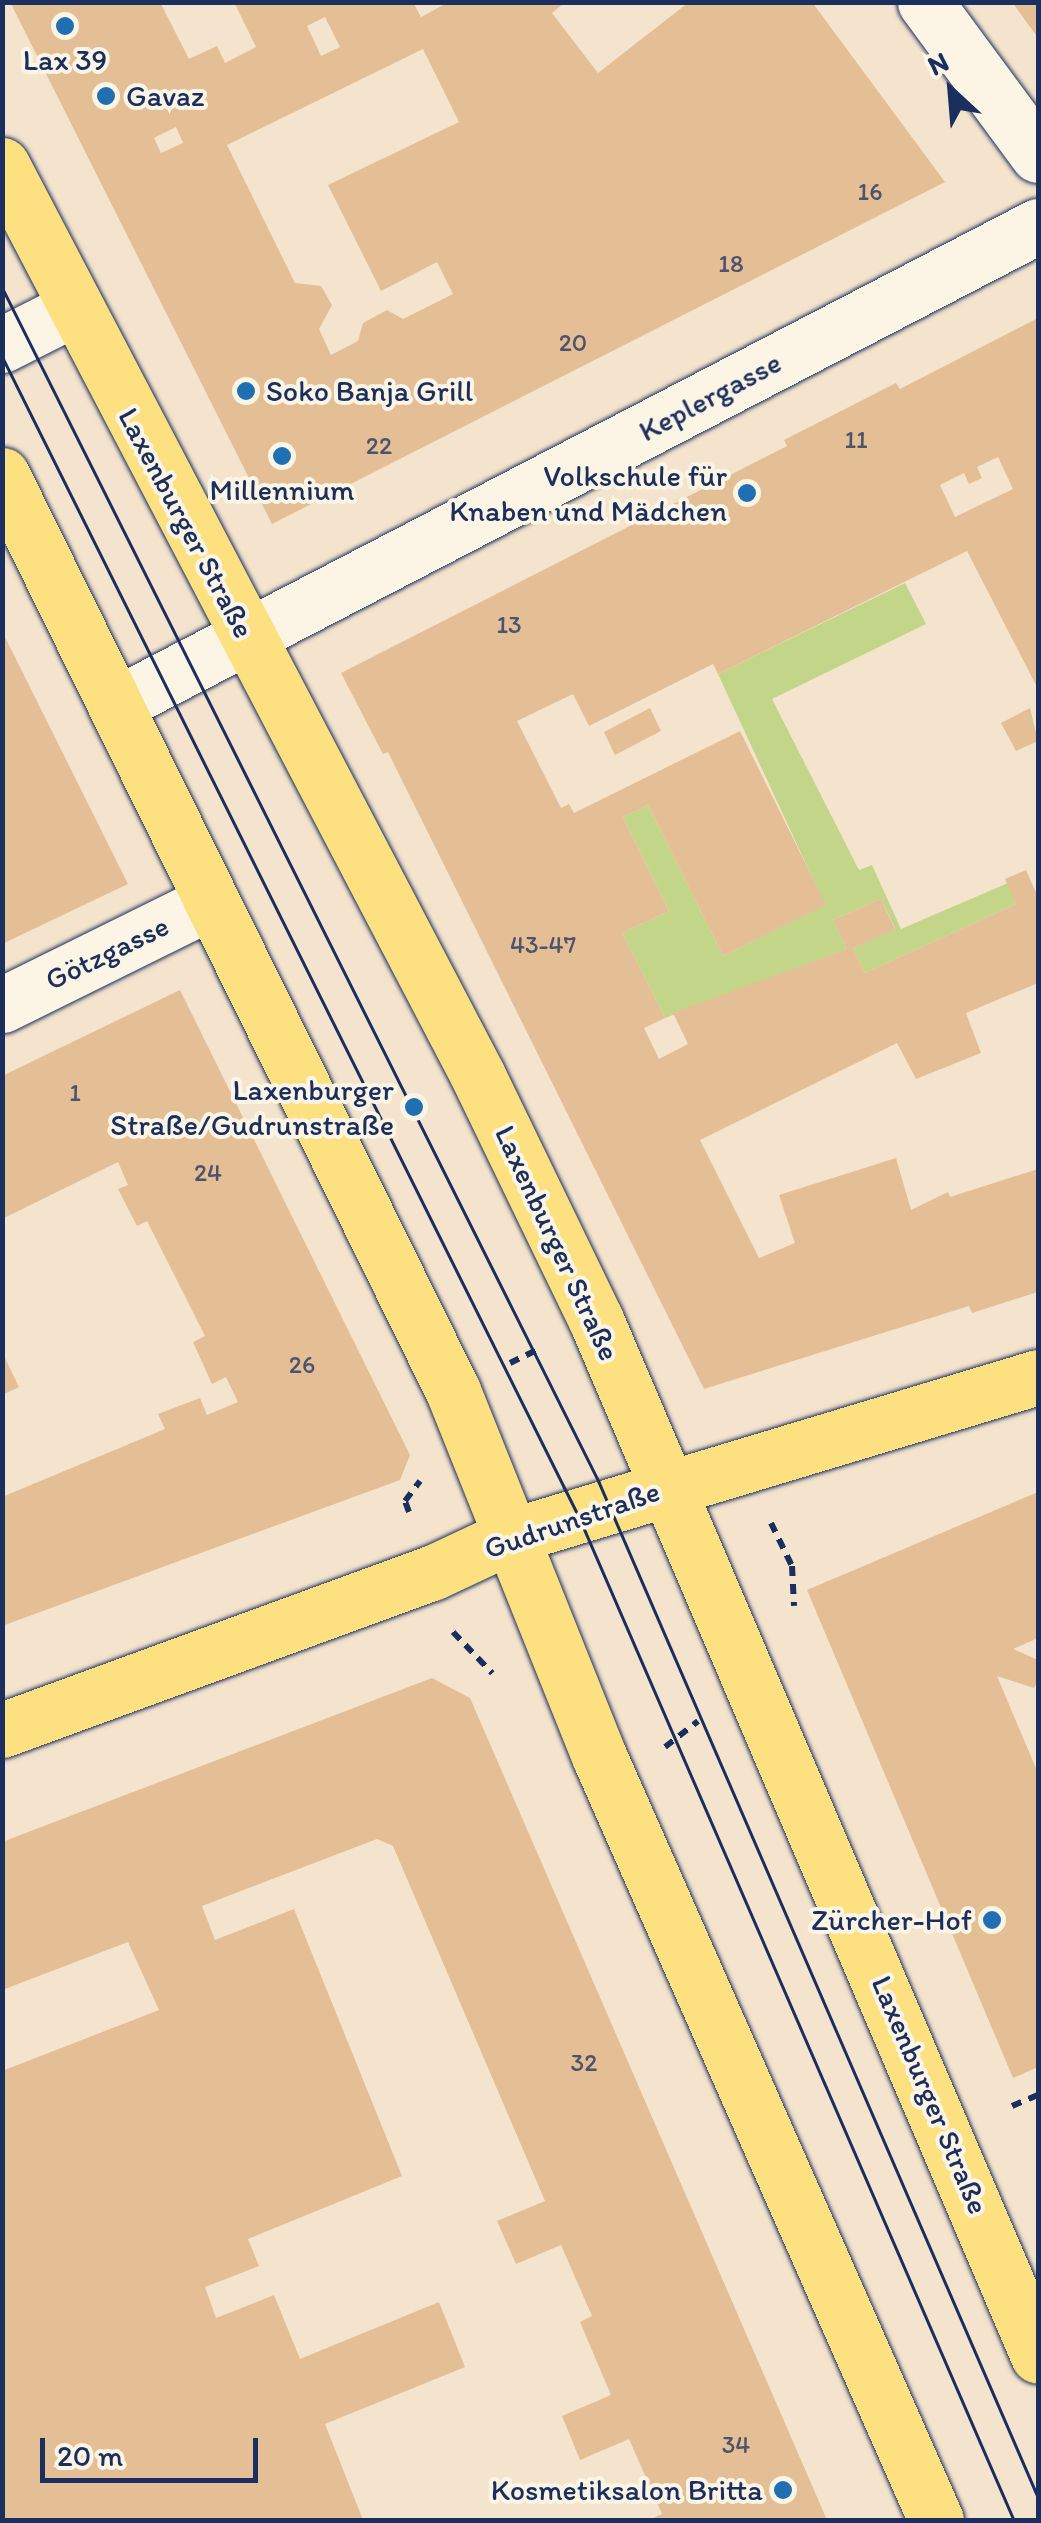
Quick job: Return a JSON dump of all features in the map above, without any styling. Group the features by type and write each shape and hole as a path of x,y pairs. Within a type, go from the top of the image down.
{"main road":[{"name":"Laxenburger Straße","path":"2,165 73,309 478,1076 596,1320 665,1488 944,2124 1038,2356"},
{"path":"2,475 440,1363 599,1756 936,2520"},
{"name":"Gudrunstraße","path":"2,1730 432,1574 511,1536 1038,1377"}],"street":[{"path":"926,2 1038,155"},
{"name":"Keplergasse","path":"115,705 1038,226"},
{"path":"2,345 73,309"},
{"name":"Götzgasse","path":"2,1005 212,901"}],"path":[{"path":"1012,2106 1038,2095"}],"green space":[{"path":"905,583 926,624 772,699 859,870 872,865 901,929 1008,883 1016,904 865,973 853,948 895,928 881,899 833,920 847,949 665,1018 622,933 669,911 623,817 648,805 723,956 825,905 718,674"}],"building":[{"path":"10,2 160,2 189,59 217,46 225,63 256,47 234,2 413,2 421,17 449,2 565,2 552,13 598,73 689,2 812,2 945,182 272,524","holes":["325,17 340,47 321,56 307,26","423,49 459,122 328,185 381,291 437,262 453,294 403,319 387,310 363,323 358,341 331,355 319,329 332,305 321,286 295,283 227,145","176,127 183,143 161,153 154,138"]},
{"path":"1012,2 1038,2 1038,38"},
{"path":"1038,318 1038,689 967,551 718,674 713,664 589,726 573,694 517,721 561,808 569,804 574,813 740,731 826,905 723,956 648,805 623,817 669,911 622,933 665,1018 644,1028 659,1059 688,1044 673,1013 847,949 833,920 881,899 895,929 853,948 865,973 1016,904 1005,879 1026,870 1038,897 1038,983 966,1013 981,1053 916,1079 897,1043 700,1140 759,1258 795,1243 779,1195 896,1158 911,1210 948,1192 950,1197 1038,1169 1038,1292 972,1313 969,1306 704,1389 388,752 383,754 341,673 787,446 784,440 896,383 900,389","holes":["998,457 1013,489 955,517 940,485 964,473 969,484 982,478 977,467"]},
{"path":"2,631 128,884 2,944"},
{"path":"650,708 661,731 615,755 604,732"},
{"path":"1030,708 1038,741 1016,751 1001,723"},
{"path":"180,990 410,1455 400,1480 2,1626 2,1497 165,1429 158,1414 200,1398 207,1415 238,1402 226,1377 212,1384 193,1342 205,1336 147,1221 137,1226 118,1189 128,1185 118,1162 2,1219 2,1076"},
{"path":"2,1352 19,1387 2,1395"},
{"name":"Zürcher-Hof","path":"1038,1492 1038,1638 1013,1649 1038,1660 1038,1680 1034,1688 997,1676 1038,1773 1038,2067 1013,2078 807,1590"},
{"path":"432,1678 470,1698 827,2520 649,2520 662,2514 629,2439 580,2460 562,2416 611,2395 580,2322 592,2316 561,2245 516,2264 497,2221 545,2201 393,1846 377,1839 202,1906 215,1940 294,1909 402,2176 248,2239 259,2266 205,2287 216,2318 274,2295 300,2359 439,2302 465,2367 325,2424 363,2520 2,2520 2,2071 159,2010 128,1942 2,1990 2,1842"}],"tram line":[{"path":"2,287 599,1482 1038,2497"},
{"path":"2,356 580,1519 1014,2520"}],"place":[{"name":"Lax 39","path":"65,26"},
{"name":"Gavaz","path":"106,96"},
{"name":"Soko Banja Grill","path":"246,391"},
{"name":"Millennium","path":"282,456"},
{"name":"Volkschule für Knaben und Mädchen","path":"747,493"},
{"name":"Laxenburger Straße/Gudrunstraße","path":"414,1107"},
{"name":"Zürcher-Hof","path":"992,1920"},
{"name":"Kosmetiksalon Britta","path":"783,2490"}]}
